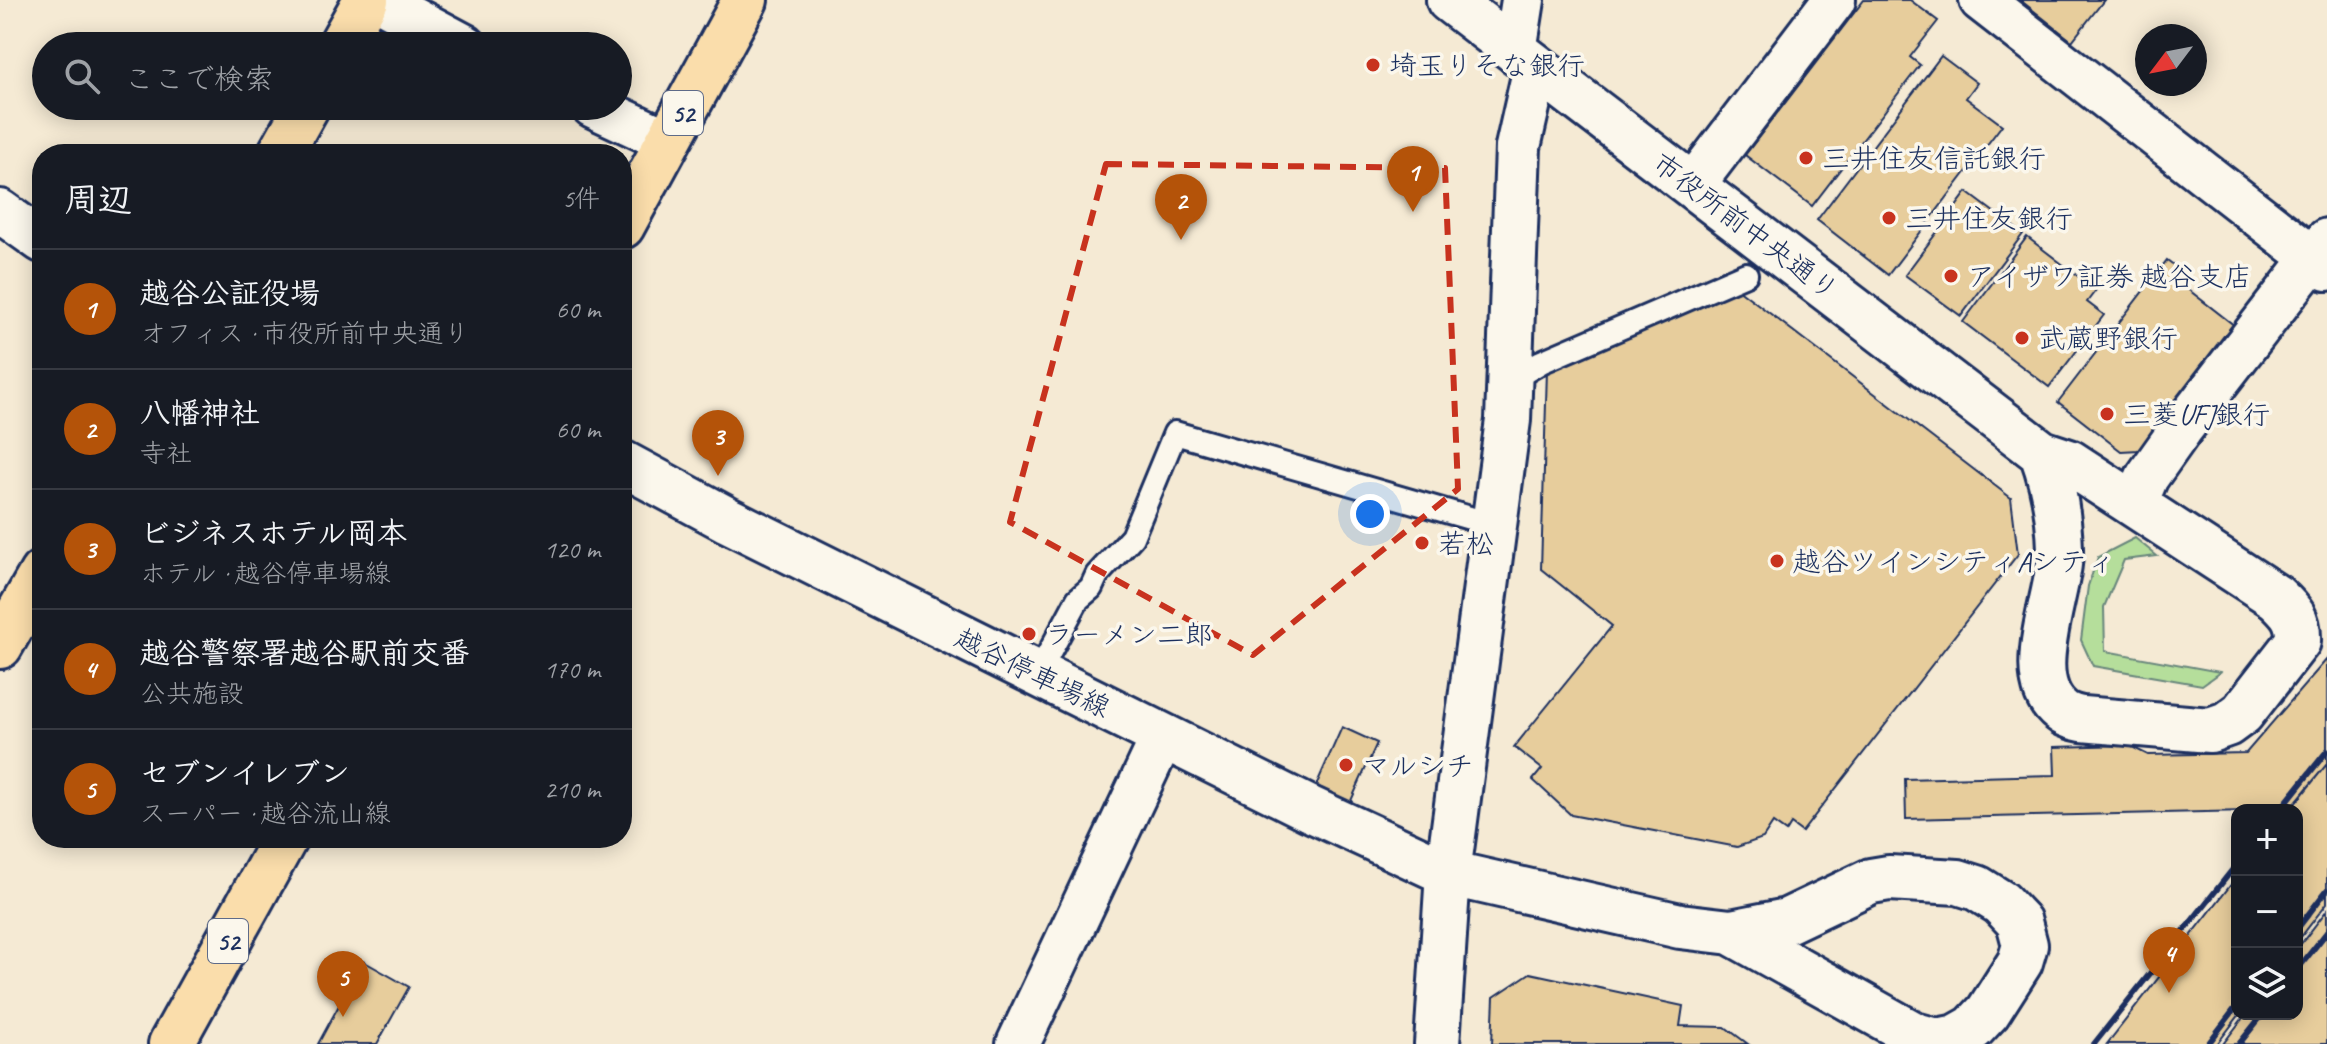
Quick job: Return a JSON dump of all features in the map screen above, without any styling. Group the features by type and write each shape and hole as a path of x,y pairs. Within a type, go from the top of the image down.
{"main road":[{"path":"348,32 366,0"},
{"name":"52","path":"632,208 745,0"},
{"path":"286,144 299,120"},
{"path":"0,646 32,590"},
{"name":"52","path":"171,1044 279,848"}],"street":[{"path":"379,0 439,32"},
{"name":"市役所前中央通り","path":"1449,0 2042,453 2069,462 2135,505"},
{"path":"1437,1044 1448,873 1508,420 1518,147 1526,59 1523,0"},
{"path":"1693,185 1834,0"},
{"path":"1981,0 2322,256 2181,429 2147,477 2135,505"},
{"path":"623,120 668,141"},
{"path":"0,211 32,234"},
{"path":"2042,453 2050,474 2060,552 2041,670 2048,695 2064,713 2082,719 2210,730 2227,724 2242,713 2313,621 2292,612 2276,597 2135,505 2114,506 2095,516 2077,530 2060,552"},
{"name":"越谷停車場線","path":"632,468 728,520 1310,809 1448,873 1680,926 1731,932"},
{"path":"1018,1044 1163,736"},
{"path":"1889,878 1958,882 1977,888 2001,903 2019,922 2025,945 2020,962 1988,1012 1973,1028 1957,1037 1937,1041 1915,1035 1731,932 1787,921 1871,881 1889,878"},
{"path":"1831,901 1823,915 1822,952 1825,969 1844,996"}],"lane":[{"path":"1509,381 1541,362 1746,274"},
{"path":"1038,674 1078,599 1091,588 1097,575 1132,537 1175,433 1494,525"}],"highlighted area":[{"path":"1106,164 1445,168 1458,489 1253,655 1010,522"}],"green space":[{"path":"2135,538 2157,556 2124,560 2104,607 2105,651 2220,672 2202,685 2093,666 2081,640 2088,586 2098,557"}],"building":[{"path":"1864,0 1910,0 1938,21 1910,57 1920,65 1812,206 1745,155"},
{"path":"2020,0 2104,0 2072,41"},
{"path":"1941,56 1977,83 1966,98 2002,125 1888,275 1817,220"},
{"path":"1967,192 2023,234 1961,316 1905,275"},
{"path":"2027,237 2096,290 2087,302 2104,315 2049,387 1963,322"},
{"path":"2167,260 2191,278 2185,287 2235,326 2139,450 2121,451 2058,402"},
{"name":"越谷ツインシティAシティ","path":"1738,289 2011,498 2018,554 1802,832 1791,824 1786,832 1773,823 1763,838 1737,847 1571,815 1533,780 1542,769 1514,747 1612,626 1541,569 1547,370"},
{"path":"2327,659 2327,764 2295,804 2231,804 2231,811 1906,819 1905,779 2055,775 2054,747 2128,745 2148,755 2246,753"},
{"name":"マルシチ","path":"1342,727 1377,743 1350,803 1315,788"},
{"path":"2327,764 2327,903 2303,934 2303,804 2294,804"},
{"path":"2231,885 2231,1020 2235,1020 2217,1044 2107,1044"},
{"path":"2327,910 2327,1044 2223,1044 2241,1020 2303,1020 2303,941"},
{"path":"363,961 409,987 377,1044 318,1044"},
{"path":"1530,973 1683,1006 1680,1026 1725,1027 1748,1044 1492,1044 1494,997"}],"railway":[{"path":"2285,804 2327,751"},
{"path":"2094,1044 2231,872"},
{"path":"2303,921 2327,890"},
{"path":"2303,962 2327,932"},
{"path":"2208,1044 2231,1014"},
{"path":"2239,1044 2258,1020"}],"place":[{"name":"埼玉りそな銀行","path":"1373,65"},
{"name":"三井住友信託銀行","path":"1806,158"},
{"name":"越谷公証役場","path":"1413,212"},
{"name":"三井住友銀行","path":"1889,218"},
{"name":"八幡神社","path":"1181,240"},
{"name":"アイザワ証券 越谷支店","path":"1951,276"},
{"name":"武蔵野銀行","path":"2022,338"},
{"name":"三菱UFJ銀行","path":"2107,414"},
{"name":"ビジネスホテル岡本","path":"718,476"},
{"name":"若松","path":"1422,543"},
{"name":"越谷ツインシティAシティ","path":"1777,561"},
{"name":"ラーメン二郎","path":"1029,634"},
{"name":"マルシチ","path":"1346,765"},
{"name":"越谷警察署越谷駅前交番","path":"2169,993"},
{"name":"セブンイレブン","path":"343,1017"}]}
